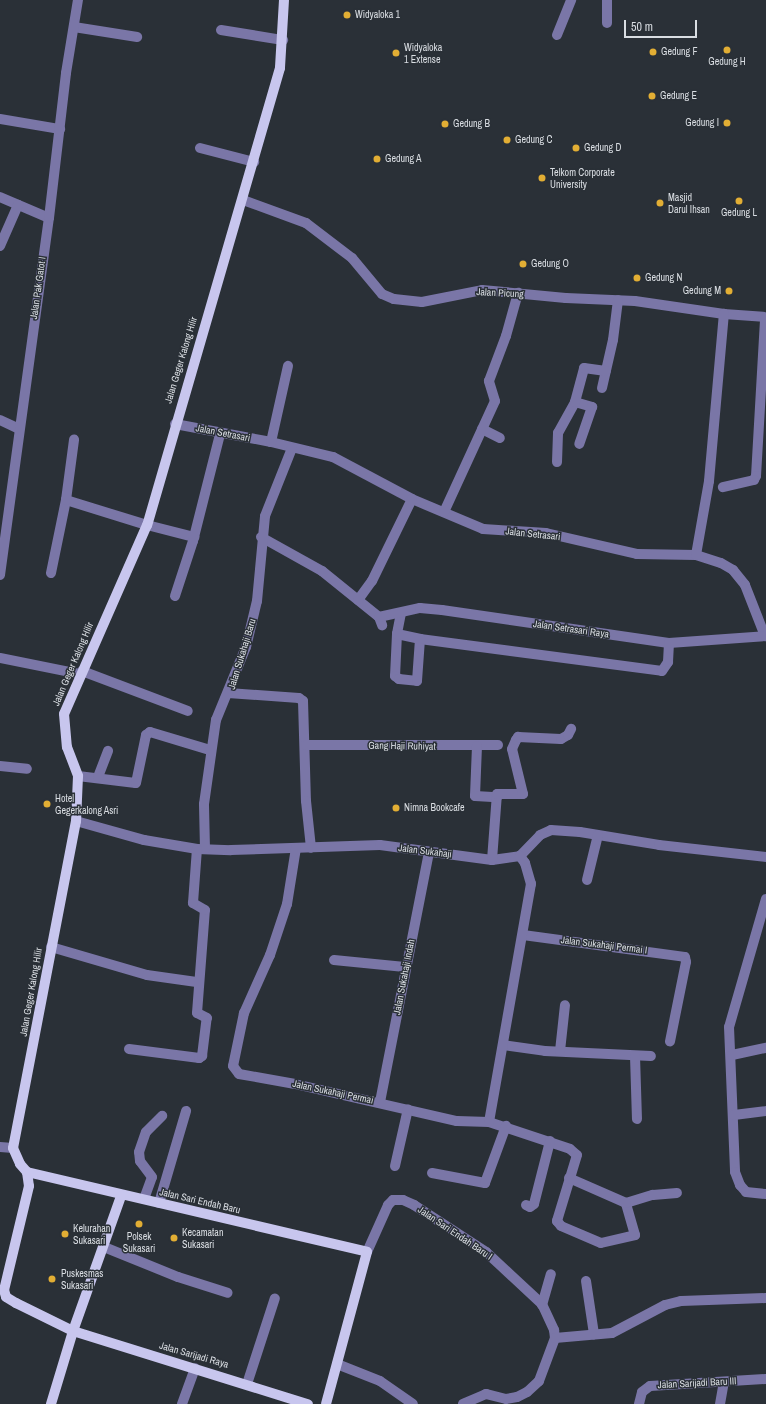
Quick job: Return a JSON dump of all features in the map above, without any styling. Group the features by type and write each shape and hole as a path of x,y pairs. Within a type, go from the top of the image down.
{"main road":[{"name":"Jalan Geger Kalong Hilir","path":"13,1148 76,821 78,776 67,750 63,724 81,672 147,525 175,424 243,200 280,68 283,40 284,0"},
{"path":"13,1148 20,1164 28,1172 29,1186 5,1295 73,1331"},
{"name":"Jalan Sari Endah Baru","path":"28,1172 44,1178 121,1196 144,1199 367,1252"},
{"path":"29,1186 44,1178"},
{"path":"51,1404 73,1331 121,1196"},
{"path":"326,1404 367,1252"},
{"name":"Jalan Sarijadi Raya","path":"73,1331 308,1404"}],"street":[{"name":"Jalan Pak Gatot I","path":"0,575 49,218 66,73 78,0"},
{"path":"557,35 571,0"},
{"path":"607,0 607,24"},
{"path":"74,27 137,38"},
{"path":"221,30 283,40"},
{"path":"0,119 60,129"},
{"path":"200,148 254,162"},
{"path":"0,197 49,218"},
{"name":"Jalan Picung","path":"243,200 306,223 352,258 386,296 422,302 477,290 566,298 618,300 724,314 762,316 765,320 756,476 754,480 723,487"},
{"path":"0,246 18,205"},
{"path":"444,512 495,401 490,381 506,336 518,293"},
{"path":"602,388 618,300"},
{"path":"696,555 709,482 724,314"},
{"path":"271,442 288,366"},
{"path":"557,462 558,433 575,402 584,368 606,371"},
{"path":"575,402 592,407 579,444"},
{"path":"0,420 19,429"},
{"name":"Jalan Setrasari","path":"175,424 220,434 271,442 338,459 412,499 483,529 546,533 637,554 696,555 733,570 745,586 766,636"},
{"path":"482,429 500,438"},
{"path":"175,596 194,537 220,434"},
{"path":"52,573 66,500 74,440"},
{"name":"Jalan Sukahaji Baru","path":"292,448 265,516 261,537 257,601 246,647 228,693 301,699 305,704 306,801 311,848"},
{"path":"358,600 372,581 412,499"},
{"path":"66,500 147,525 194,537"},
{"name":"Jalan Setrasari Raya","path":"261,537 322,571 358,600 380,621 420,608 669,643 766,636"},
{"path":"401,613 397,634 395,676 399,679 419,679 420,639"},
{"path":"397,634 420,639 662,671 668,662 669,643"},
{"path":"0,658 81,672 188,711"},
{"path":"128,1049 199,1058 202,1056 207,1018 197,1013 205,910 193,903 201,849 210,750 216,720 228,693"},
{"path":"477,746 475,796 523,794 512,749 517,738 561,739 568,735 571,729"},
{"path":"78,776 138,782 146,735 150,732 210,750"},
{"name":"Gang Haji Ruhiyat","path":"306,745 498,745"},
{"path":"98,777 108,751"},
{"path":"0,766 27,769"},
{"path":"492,860 497,796"},
{"name":"Jalan Sukahaji","path":"76,821 144,840 201,849 311,848 380,845 492,860 520,856"},
{"path":"489,1122 531,884 525,863 520,856 540,835 551,830 598,835 659,845 766,857"},
{"path":"587,880 598,835"},
{"name":"Jalan Sukahaji Permai","path":"296,848 287,904 270,955 244,1013 234,1066 239,1074 380,1102 464,1122 489,1122 506,1126 550,1141 576,1152 570,1178"},
{"name":"Jalan Sukahaji Indah","path":"380,1102 405,967 430,852"},
{"path":"766,899 729,1027 732,1055 735,1172 740,1185 746,1192 766,1194"},
{"name":"Jalan Sukahaji Permai I","path":"523,935 678,955 685,958 670,1041"},
{"path":"51,947 147,975 198,982"},
{"path":"334,960 405,967"},
{"path":"560,1051 565,1005"},
{"path":"503,1045 560,1051 651,1056"},
{"path":"732,1055 766,1048"},
{"path":"635,1056 637,1120"},
{"path":"403,1152 411,1109"},
{"path":"395,1166 411,1109"},
{"path":"159,1203 186,1111"},
{"path":"734,1115 766,1112"},
{"path":"144,1199 152,1177 140,1161 139,1152 146,1132 162,1116"},
{"path":"432,1173 486,1183 506,1126"},
{"path":"526,1205 530,1207 534,1204 550,1141"},
{"path":"0,1146 13,1148"},
{"path":"626,1203 636,1231 634,1237 601,1243 561,1226 557,1221 570,1178 626,1203 645,1196 677,1193"},
{"name":"Jalan Sari Endah Baru I","path":"367,1252 388,1205 394,1200 403,1200 414,1205 486,1252 542,1305 554,1330 555,1338"},
{"path":"104,1247 178,1277 228,1294"},
{"path":"542,1305 551,1274"},
{"path":"586,1281 594,1334"},
{"path":"247,1384 275,1298"},
{"path":"463,1404 486,1394 506,1401 527,1392 539,1381 555,1338 612,1333 665,1305 681,1301 766,1298"},
{"path":"337,1364 380,1382 413,1404"},
{"path":"182,1404 195,1368"},
{"name":"Jalan Sarijadi Baru III","path":"639,1404 642,1392 650,1386 766,1379"},
{"path":"720,1404 724,1382"}],"place":[{"name":"Widyaloka 1","path":"347,15"},
{"name":"Gedung H","path":"727,50"},
{"name":"Gedung F","path":"653,52"},
{"name":"Widyaloka 1 Extense","path":"396,53"},
{"name":"Gedung E","path":"652,96"},
{"name":"Gedung I","path":"727,123"},
{"name":"Gedung B","path":"445,124"},
{"name":"Gedung C","path":"507,140"},
{"name":"Gedung D","path":"576,148"},
{"name":"Gedung A","path":"377,159"},
{"name":"Telkom Corporate University","path":"542,178"},
{"name":"Gedung L","path":"739,201"},
{"name":"Masjid Darul Ihsan","path":"660,203"},
{"name":"Gedung O","path":"523,264"},
{"name":"Gedung N","path":"637,278"},
{"name":"Gedung M","path":"729,291"},
{"name":"Hotel Gegerkalong Asri","path":"47,804"},
{"name":"Nimna Bookcafe","path":"396,808"},
{"name":"Polsek Sukasari","path":"139,1224"},
{"name":"Kelurahan Sukasari","path":"65,1234"},
{"name":"Kecamatan Sukasari","path":"174,1238"},
{"name":"Puskesmas Sukasari","path":"52,1279"}]}
